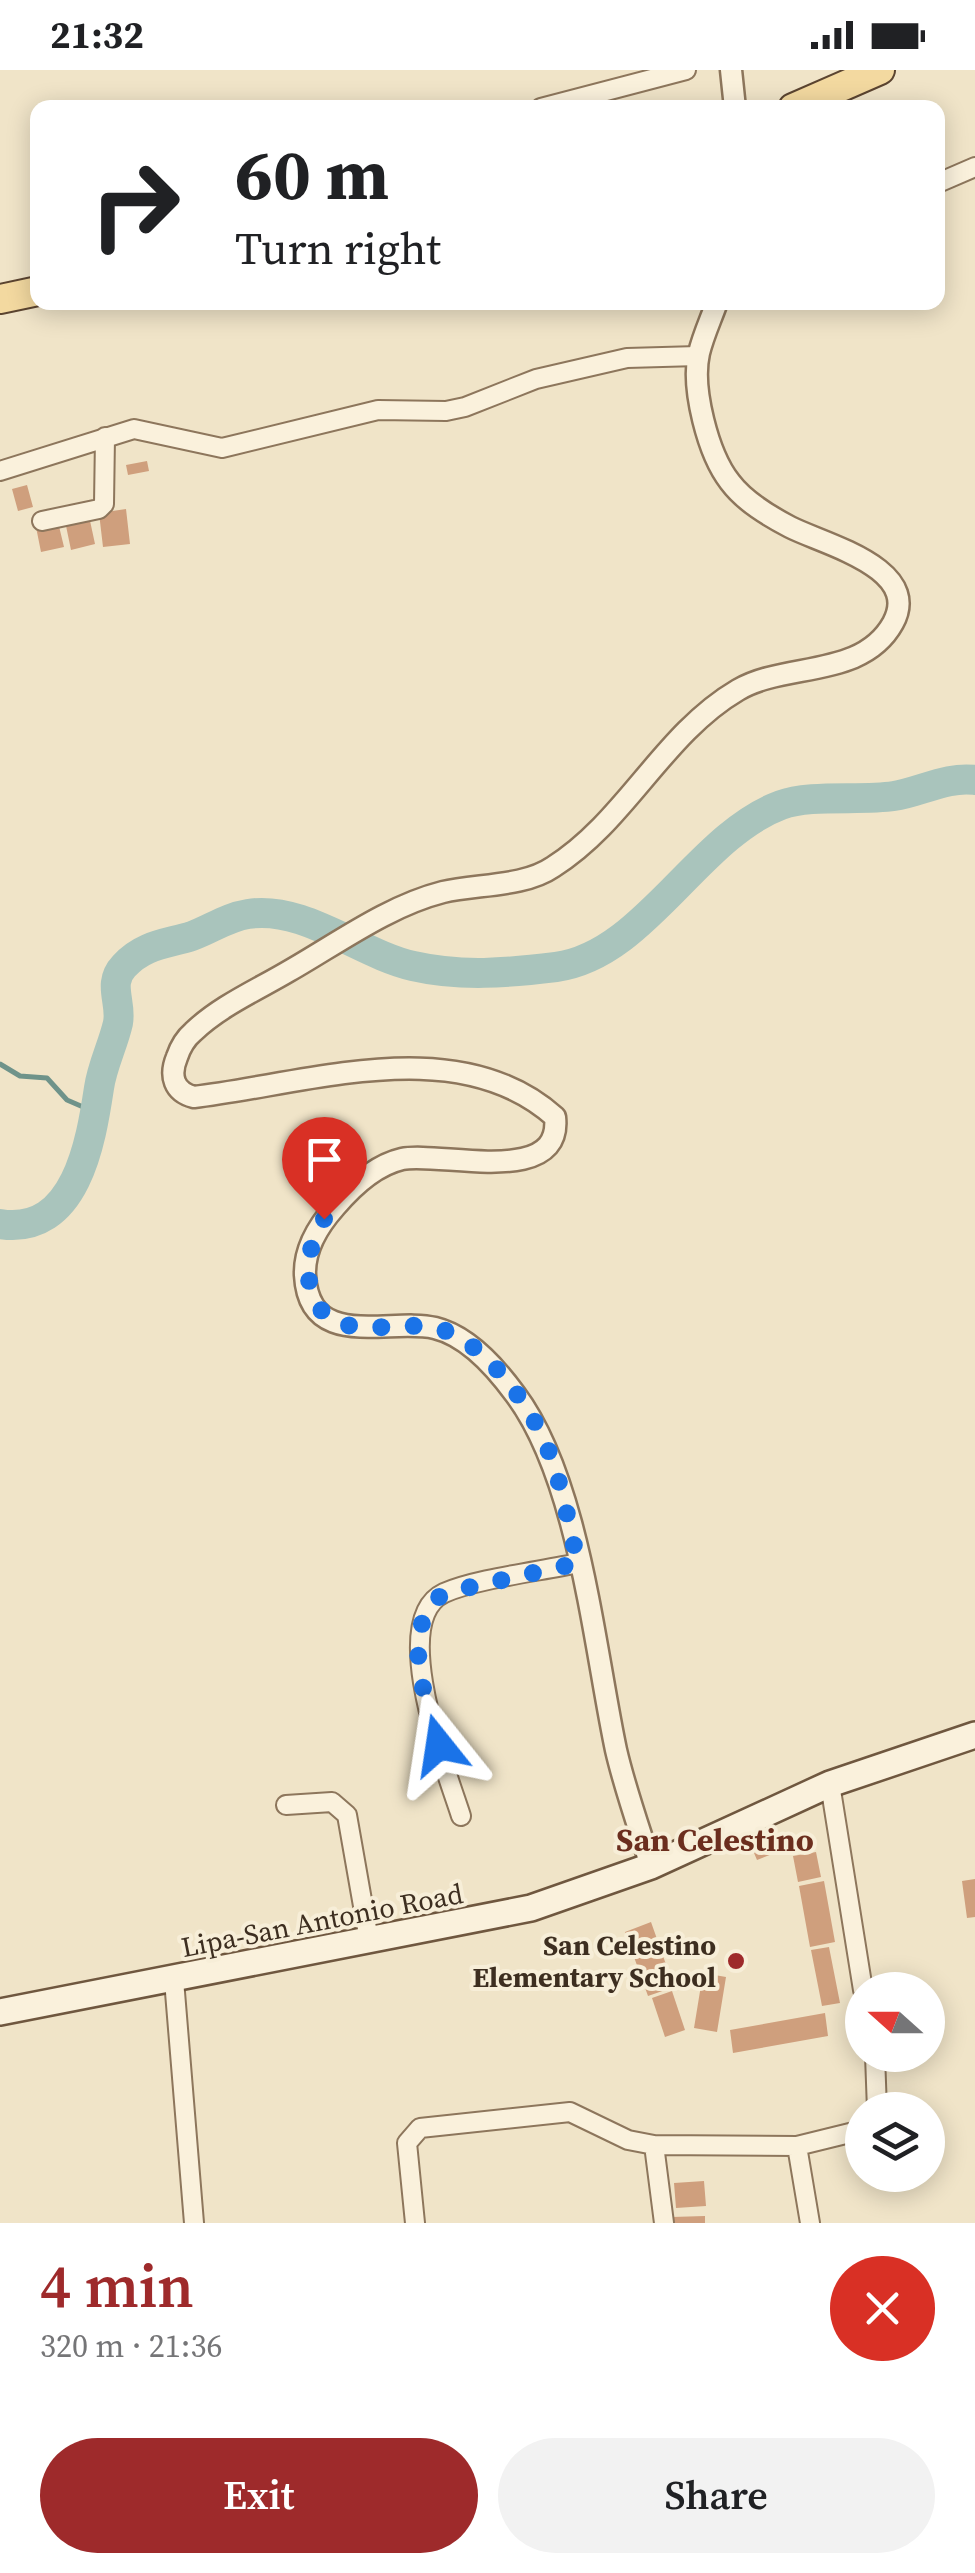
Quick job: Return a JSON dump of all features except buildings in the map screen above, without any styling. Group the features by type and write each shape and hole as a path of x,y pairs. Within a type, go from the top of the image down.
{"main road":[{"path":"811,100 880,70"},
{"path":"0,299 30,293"},
{"name":"Lipa-San Antonio Road","path":"0,2012 531,1908 651,1866 830,1784 975,1735"}],"street":[{"path":"572,100 686,70"},
{"path":"731,70 734,100"},
{"path":"945,180 975,166"},
{"path":"651,1866 617,1755 578,1563 543,1438 516,1395 478,1352 434,1327 340,1325 320,1308 305,1276 310,1244 324,1219 384,1164 438,1156 509,1164 533,1156 550,1142 555,1117 530,1098 490,1082 419,1069 358,1071 194,1098 182,1094 174,1082 173,1066 192,1032 401,906 443,892 548,871 611,818 707,712 738,689 768,676 852,658 881,638 894,622 898,607 895,588 884,574 861,558 759,510 730,482 712,451 702,412 698,356 713,310"},
{"path":"0,471 105,438 148,429 200,446 222,448 378,410 465,407 536,379 627,358 698,356"},
{"path":"42,521 99,509 104,504 105,438"},
{"path":"461,1816 424,1692 418,1640 422,1618 444,1593 578,1563"},
{"path":"830,1784 861,1972"},
{"path":"286,1804 332,1802 347,1815 369,1940"},
{"path":"174,1980 194,2223"},
{"path":"414,2223 407,2143 420,2128 570,2112 628,2140 654,2145 797,2146 845,2134"},
{"path":"654,2145 664,2223"},
{"path":"797,2146 810,2223"}],"waterway":[{"path":"0,1224 26,1224 46,1215 63,1200 75,1180 91,1133 100,1080 118,1023 116,980 124,966 148,949 227,920 269,913 311,923 413,966 484,973 556,967 588,958 617,941 723,842 751,820 781,805 894,796 944,782 975,780"},
{"path":"0,1064 20,1076 47,1078 67,1100 97,1113"}],"place":[{"name":"San Celestino Elementary School","path":"736,1961"}],"district":[{"name":"San Celestino","path":"715,1840"}],"route":[{"path":"324,1219 310,1244 305,1276 313,1299 326,1317 340,1325 359,1328 434,1327 457,1336 478,1352 516,1395 543,1438 578,1563 444,1593 432,1602 422,1618 418,1640 424,1692 439,1745"}]}
